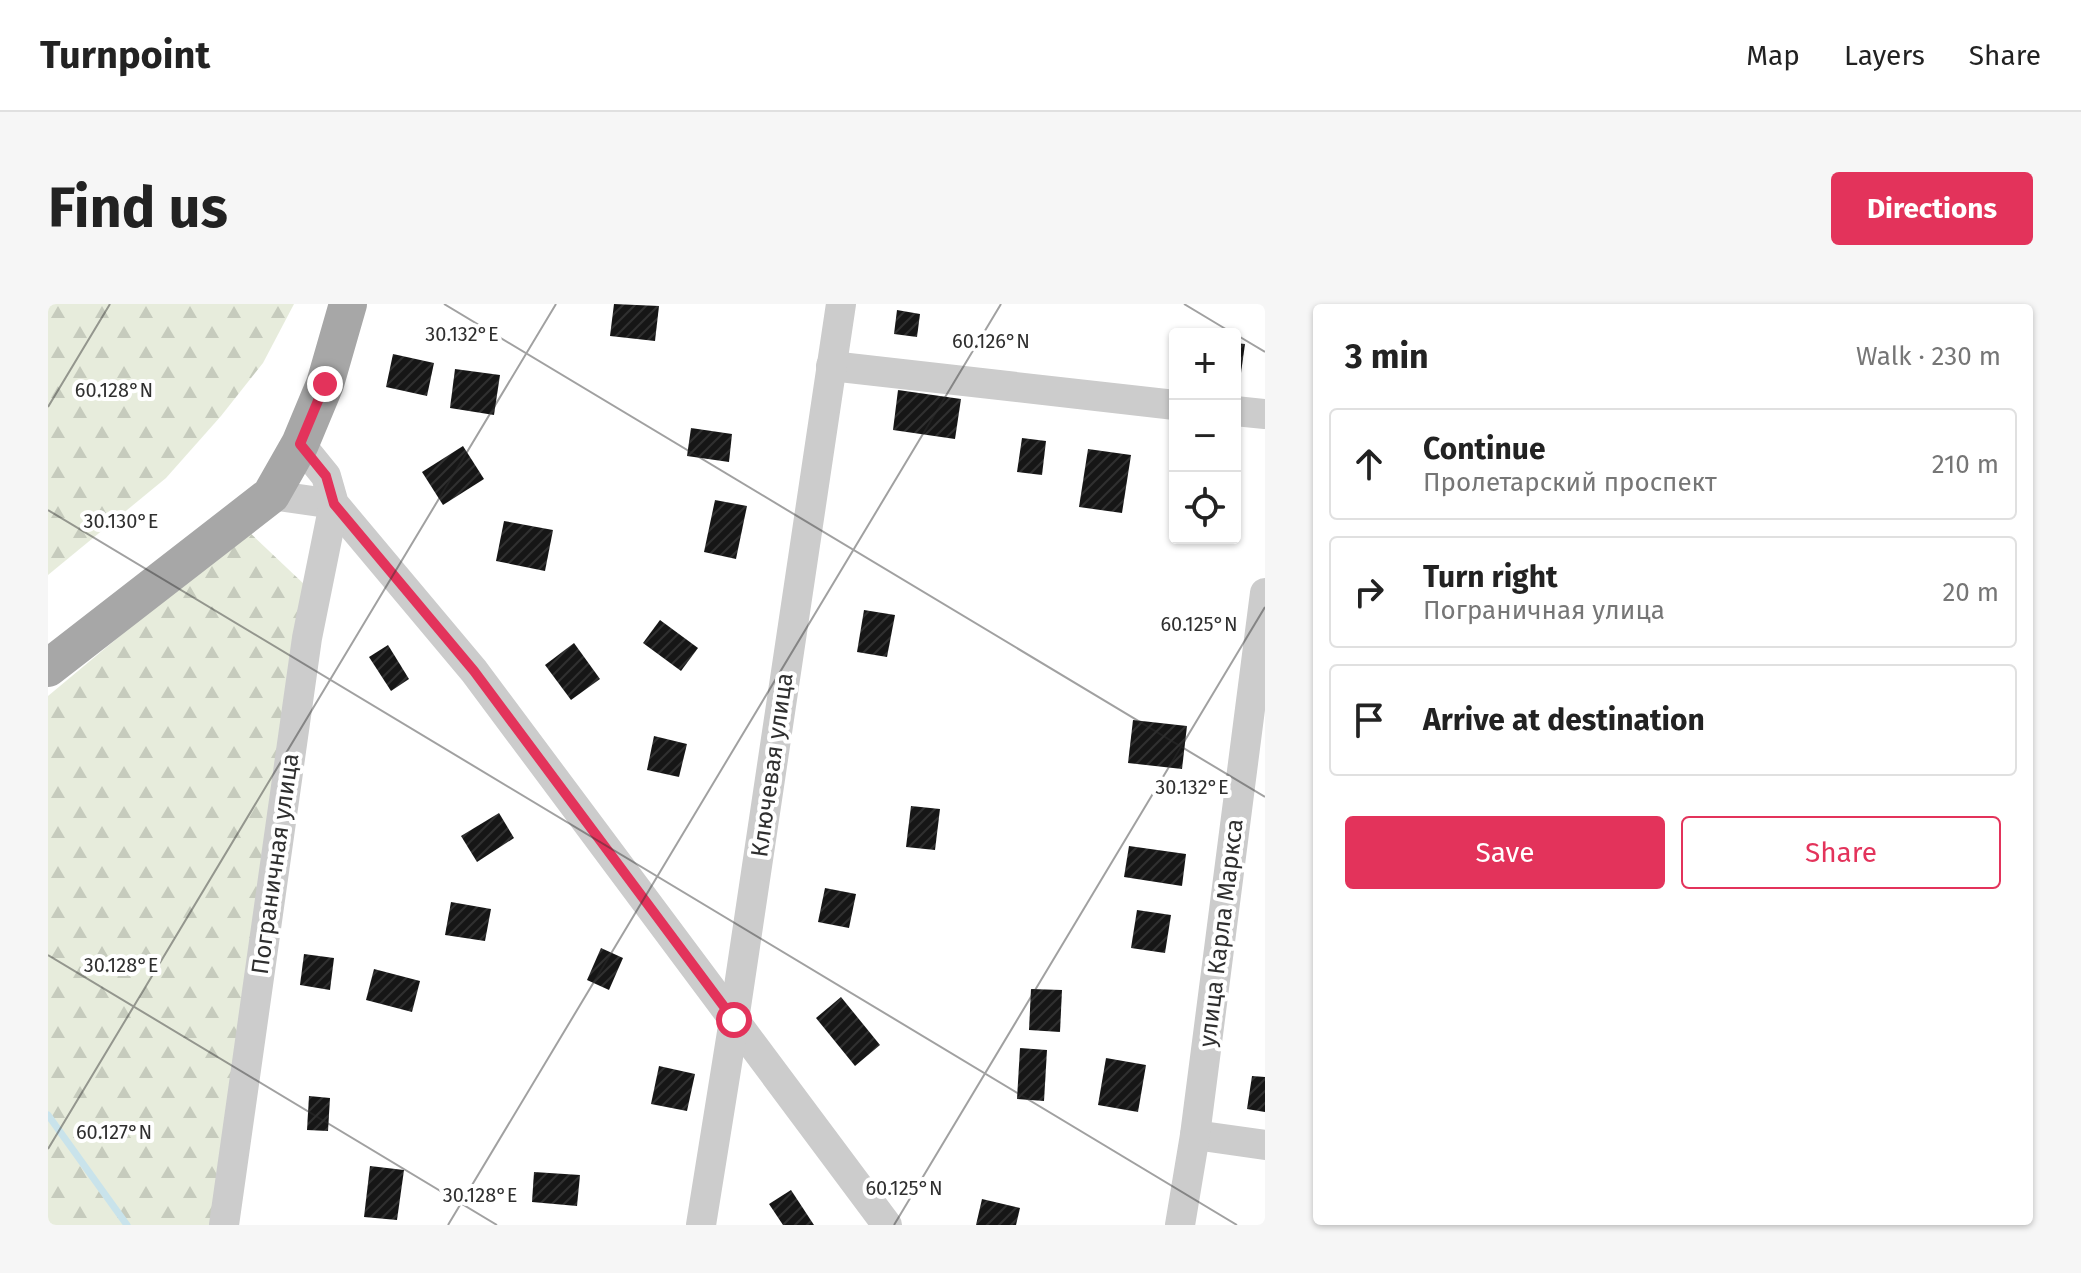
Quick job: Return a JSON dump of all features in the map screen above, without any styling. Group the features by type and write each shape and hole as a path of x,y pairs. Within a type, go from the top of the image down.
{"main road":[{"path":"48,668 271,495 300,444 325,384 348,304"}],"street":[{"name":"Ключевая улица","path":"701,1225 841,304"},
{"path":"831,366 1169,404"},
{"path":"1241,412 1265,414"},
{"path":"300,444 326,476 334,504 474,671 887,1225"},
{"path":"271,495 334,504"},
{"name":"Пограничная улица","path":"224,1225 307,638 334,504"},
{"name":"улица Карла Маркса","path":"1180,1225 1195,1135 1265,593"},
{"path":"1195,1135 1265,1145"}],"green space":[{"path":"48,304 294,304 263,363 166,478 48,575"},
{"path":"247,530 306,586 210,1225 48,1225 48,696"}],"building":[{"path":"614,304 659,306 655,341 610,336"},
{"path":"897,310 920,314 917,337 894,334"},
{"path":"1241,344 1245,344 1241,373"},
{"path":"393,354 434,363 427,396 386,387"},
{"path":"455,369 500,375 494,415 450,408"},
{"path":"898,390 961,399 955,439 893,430"},
{"path":"691,428 732,434 729,462 687,456"},
{"path":"1022,438 1046,441 1042,475 1017,472"},
{"path":"463,446 484,479 443,505 422,472"},
{"path":"1088,449 1131,455 1122,513 1079,507"},
{"path":"715,500 747,506 736,559 704,552"},
{"path":"504,521 553,530 545,571 496,561"},
{"path":"864,610 895,615 887,657 857,652"},
{"path":"660,620 698,648 681,671 643,643"},
{"path":"574,643 600,679 571,700 545,665"},
{"path":"388,645 409,679 391,691 369,657"},
{"path":"1133,720 1187,726 1182,769 1128,763"},
{"path":"654,736 687,744 679,777 647,770"},
{"path":"911,806 940,809 935,850 906,847"},
{"path":"499,813 514,838 477,862 461,836"},
{"path":"1129,846 1186,854 1182,886 1124,877"},
{"path":"825,888 856,894 849,928 818,922"},
{"path":"451,902 491,909 485,941 445,935"},
{"path":"1137,910 1171,915 1165,953 1131,948"},
{"path":"601,948 623,958 609,990 587,980"},
{"path":"304,954 334,958 330,990 300,985"},
{"path":"374,969 420,981 412,1012 366,1000"},
{"path":"1031,989 1062,990 1060,1032 1029,1030"},
{"path":"841,997 880,1045 855,1066 816,1018"},
{"path":"1020,1048 1047,1050 1044,1101 1017,1099"},
{"path":"1106,1058 1146,1065 1138,1112 1098,1105"},
{"path":"659,1066 695,1074 687,1111 651,1104"},
{"path":"1252,1076 1265,1077 1265,1112 1247,1109"},
{"path":"309,1096 330,1098 328,1131 307,1130"},
{"path":"370,1166 404,1170 397,1220 364,1217"},
{"path":"534,1172 580,1175 577,1206 532,1202"},
{"path":"791,1190 814,1225 783,1225 769,1204"},
{"path":"982,1199 1020,1208 1016,1225 976,1225"}],"waterway":[{"path":"48,1115 127,1225"}],"route":[{"path":"325,384 300,444 326,476 334,504 474,671 734,1020"}]}
